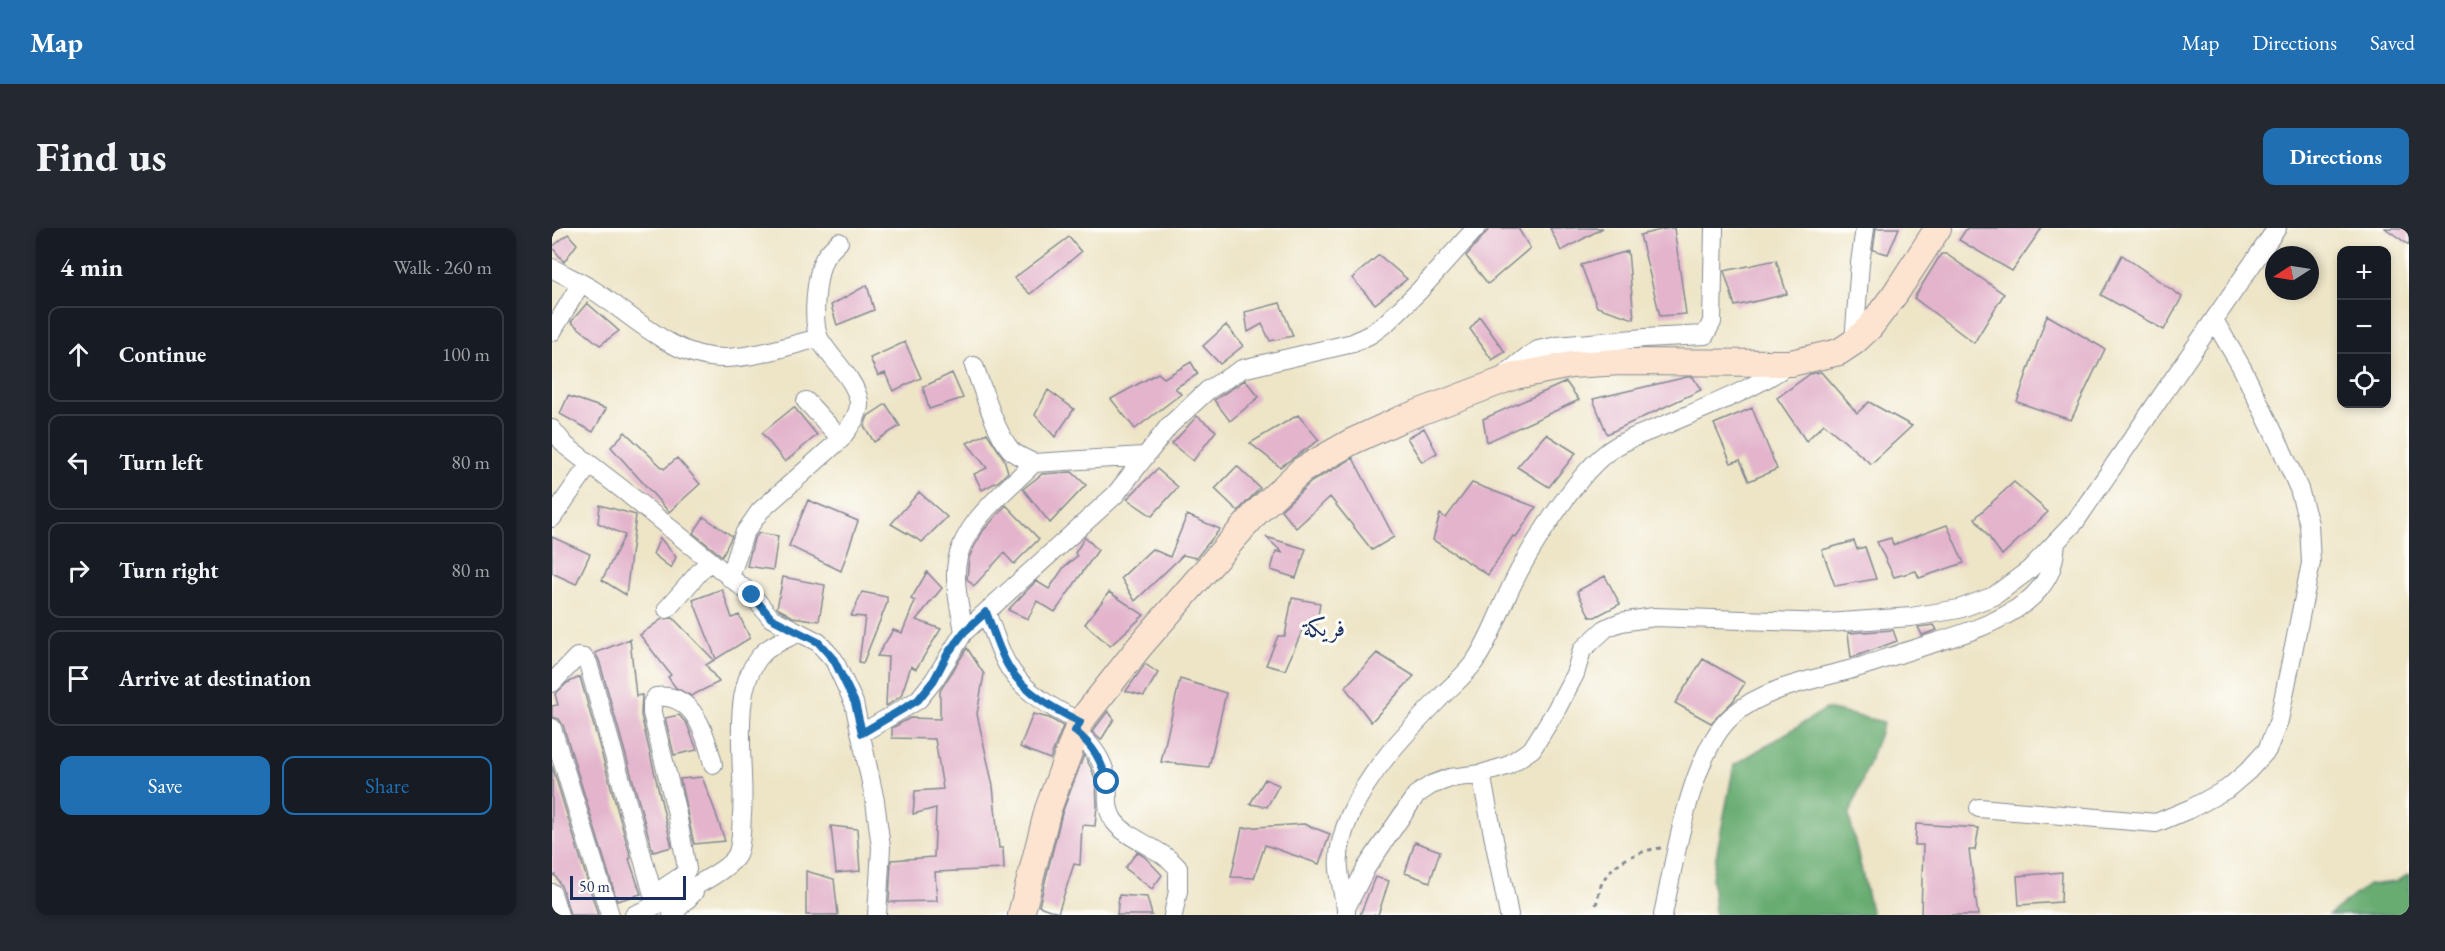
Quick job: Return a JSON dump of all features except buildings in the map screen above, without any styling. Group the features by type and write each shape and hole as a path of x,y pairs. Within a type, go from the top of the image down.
{"street":[{"path":"862,733 918,700 934,680 948,653 964,632 1115,495 1143,456 1169,426 1200,397 1220,381 1242,369 1353,343 1371,334 1386,323 1419,291 1476,228"},
{"path":"1496,382 1538,350 1557,346 1645,338 1705,335 1712,322 1714,228"},
{"path":"1854,342 1865,228"},
{"path":"1021,915 1048,809 1078,727 1140,646 1235,537 1266,503 1302,470 1351,442 1399,420 1515,376 1571,365 1621,362 1791,363 1839,352 1870,327 1895,294 1938,228"},
{"path":"1346,911 1366,868 1416,795 1431,785 1450,778 1481,774 1507,766 1532,749 1575,674 1582,650 1596,636 1621,622 1671,617 1827,623 1911,617 1959,609 1994,596 2030,570 2075,522 2277,228"},
{"path":"730,578 744,534 760,511 841,439 858,413 859,401 850,383 819,338 816,316 817,281 825,258 839,242"},
{"path":"552,268 581,282 667,342 697,355 723,358 758,354 819,338"},
{"path":"552,332 581,282"},
{"path":"1979,808 2156,823 2192,808 2227,789 2267,750 2280,720 2311,563 2309,524 2299,489 2281,448 2242,368 2214,320"},
{"path":"1346,911 1338,867 1339,846 1351,814 1367,783 1404,735 1475,662 1514,581 1534,547 1592,465 1622,443 1764,382 1791,363"},
{"path":"974,366 1002,437 1011,450 1034,463 1143,456"},
{"path":"806,400 841,439"},
{"path":"552,429 566,446 752,595 771,618 818,642 834,660 855,703 862,733 881,847 877,915"},
{"path":"964,632 956,574 957,562 966,538 995,499 1034,463"},
{"path":"552,518 589,465"},
{"path":"1663,915 1677,846 1693,787 1713,742 1730,717 1749,704 1773,693 1938,641 2011,612 2040,589 2054,560 2055,543"},
{"path":"667,609 709,561"},
{"path":"986,612 1001,652 1018,679 1078,727 1094,748 1102,762 1107,782 1107,805 1114,821 1126,833 1170,858 1178,868 1178,891 1173,915"},
{"path":"634,915 660,905 705,879 730,863 737,855 742,805 741,711 744,686 750,668 764,652 797,633"},
{"path":"552,682 577,657 584,658 588,663 660,905"},
{"path":"660,905 687,869 677,814 652,713 652,703 656,697 675,698 693,713 706,736 713,764"},
{"path":"552,728 610,915"},
{"path":"1481,774 1509,915"},
{"path":"552,892 559,915"}],"path":[{"path":"1596,905 1603,881 1617,864 1656,848 1677,846"}],"green space":[{"path":"1826,709 1884,722 1849,816 1872,915 1715,915 1712,877 1734,765"},
{"path":"2409,874 2409,915 2329,915 2368,885 2395,882"}],"district":[{"name":"فريكة","path":"1324,627"}],"route":[{"path":"752,595 771,618 818,642 834,660 855,703 862,733 918,700 934,680 948,653 964,632 986,612 1008,666 1032,693 1058,711 1080,722 1075,731 1094,748 1102,762 1107,782"}]}
